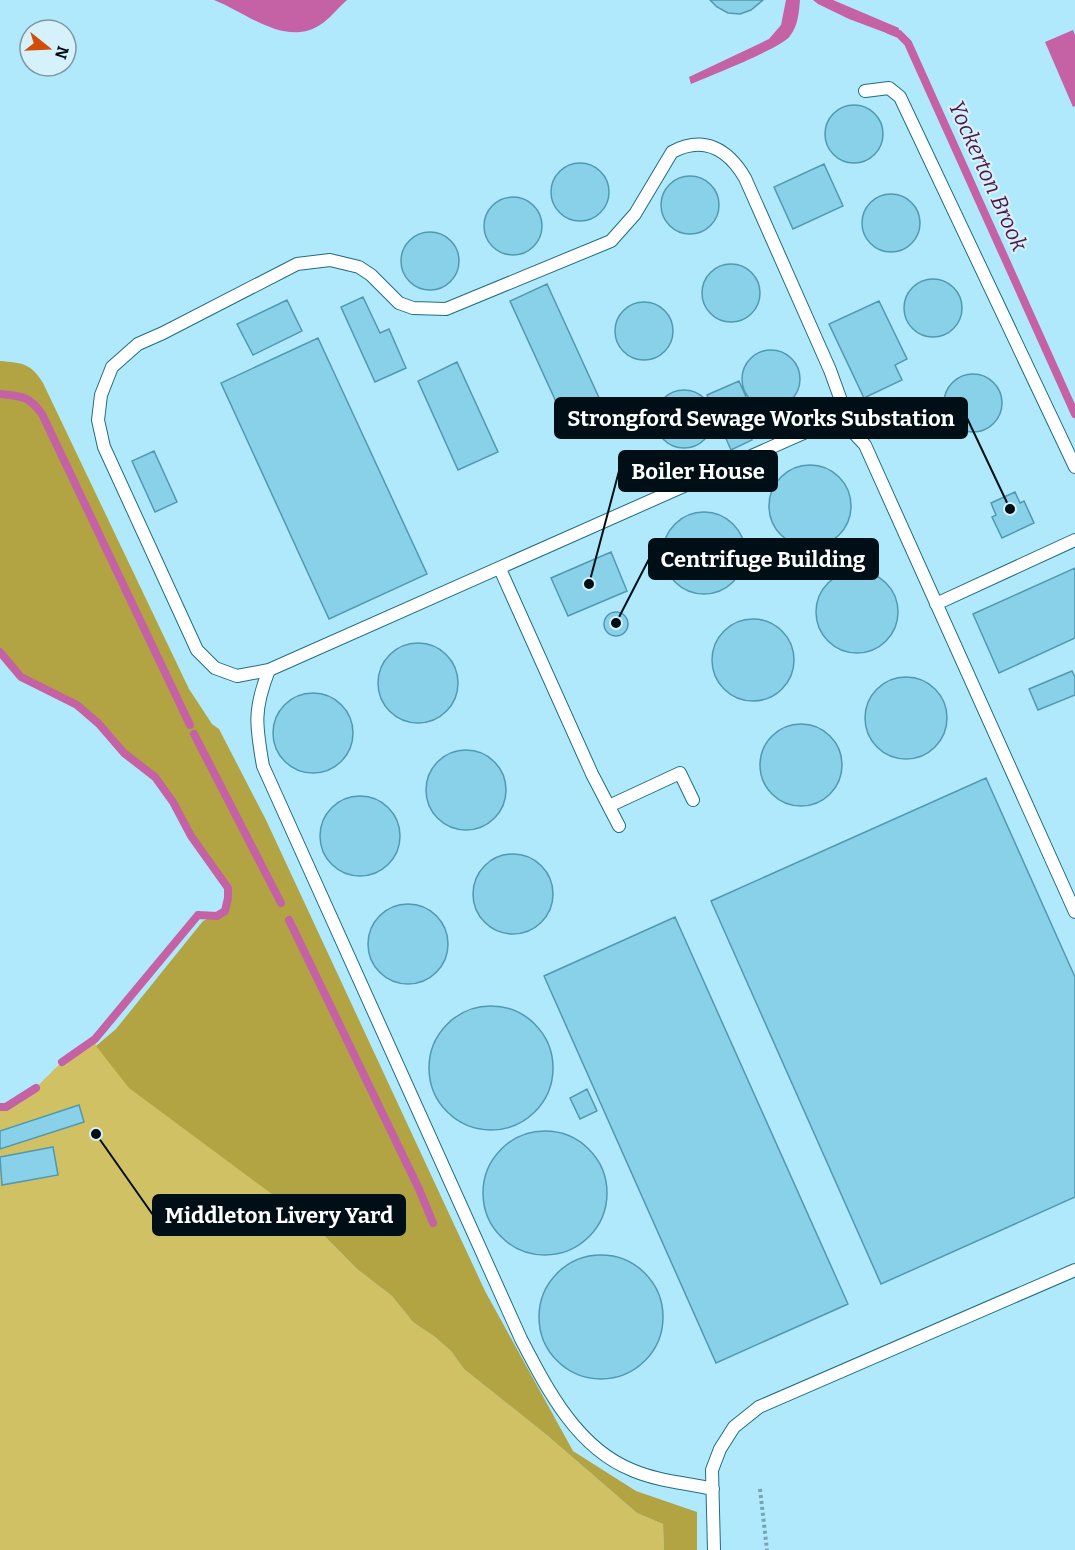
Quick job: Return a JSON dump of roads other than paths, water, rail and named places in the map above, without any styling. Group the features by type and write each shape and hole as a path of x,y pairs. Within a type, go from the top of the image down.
{"lane":[{"path":"865,90 890,88 900,97 1075,467"},
{"path":"852,431 826,423 268,670 237,676 215,668 197,650 104,447 98,420 100,395 112,367 138,344 297,264 330,260 347,262 371,275 399,303 413,308 446,309 611,241 635,214 665,161 672,152 682,146 694,144 706,146 730,157 745,178 830,370 852,431 865,445 1075,912"},
{"path":"936,604 1075,540"},
{"path":"500,569 592,774 619,826"},
{"path":"268,670 259,694 256,727 263,766 521,1339 539,1373 591,1445 610,1460 633,1471 713,1489"},
{"path":"609,806 680,773 693,800"},
{"path":"714,1550 712,1470 720,1449 734,1427 759,1407 1074,1274"}],"waterway":[{"name":"Yockerton Brook","path":"889,30 899,34 908,43 1075,414"},
{"path":"0,394 14,395 29,400 42,414 190,725"},
{"path":"0,652 21,677 77,705 99,724 124,753 155,777 173,802 191,836 228,888 225,911 217,916 198,915 95,1039 62,1062"},
{"path":"194,734 281,903"},
{"path":"289,920 419,1189 433,1223"},
{"path":"0,1107 6,1107 36,1088"}],"place":[{"name":"Strongford Sewage Works Substation","path":"1010,509"},
{"name":"Boiler House","path":"589,584"},
{"name":"Centrifuge Building","path":"616,623"},
{"name":"Middleton Livery Yard","path":"96,1134"}]}
